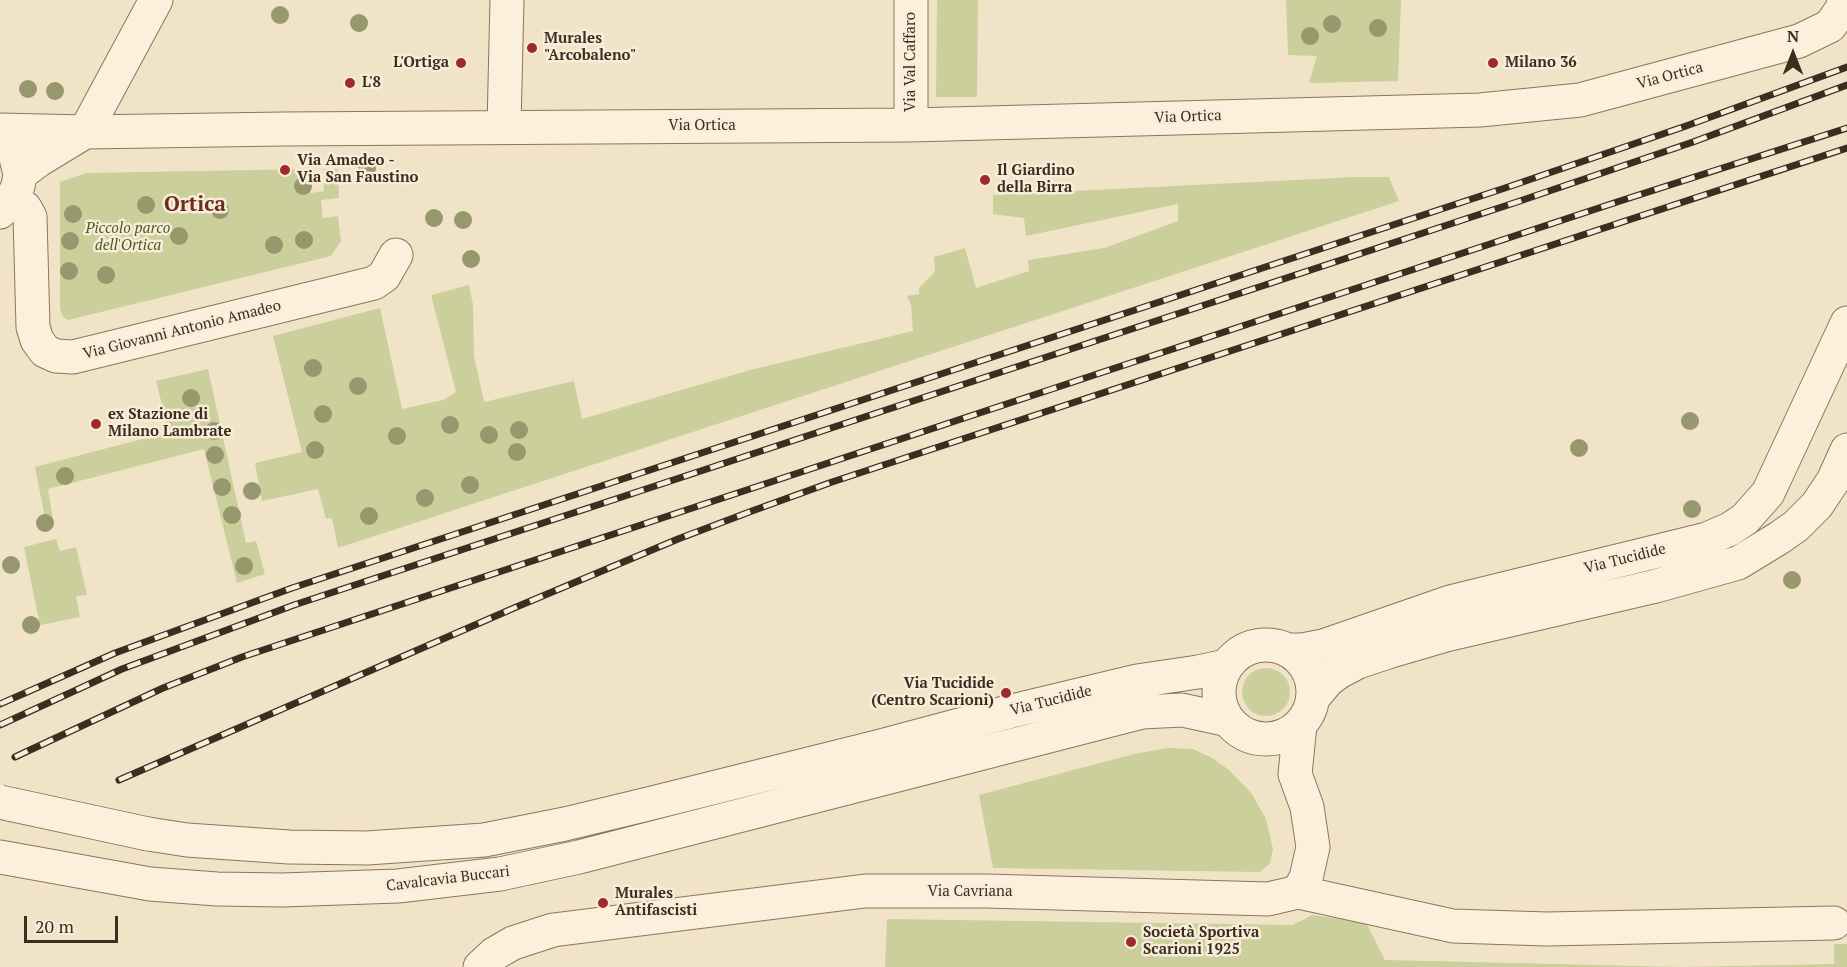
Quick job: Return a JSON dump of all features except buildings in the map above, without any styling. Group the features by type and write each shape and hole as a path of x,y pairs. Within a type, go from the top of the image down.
{"street":[{"path":"11,195 39,160 85,132 156,0"},
{"path":"0,130 85,132 504,127 507,0"},
{"name":"Via Val Caffaro","path":"911,0 911,125"},
{"name":"Via Ortica","path":"504,127 911,125 1469,110 1557,104 1580,100 1799,41 1830,26 1842,9 1844,0"},
{"name":"Via Giovanni Antonio Amadeo","path":"0,137 15,154 11,195 25,208 30,217 33,327 37,340 45,351 56,356 74,357 374,282 384,276 396,255"},
{"path":"1844,331 1836,350 1840,369 1847,376"},
{"name":"Via Tucidide","path":"882,762 1012,711 1137,681 1226,666 1239,653 1254,646 1268,645 1288,650 1302,650 1323,646 1450,602 1707,539 1730,530 1745,519 1768,493 1844,331"},
{"path":"1258,739 1283,736 1306,712 1328,680 1358,662 1446,635 1665,583 1738,562 1796,526 1818,505 1833,481 1847,450"},
{"path":"1288,650 1300,660 1309,673 1313,688 1306,712 1295,774"},
{"path":"1226,666 1221,675 1218,693 1227,720 1241,732 1258,739 1295,774 1307,807 1312,847 1306,878 1299,892 1453,926 1546,929 1834,924"},
{"path":"0,802 148,834 187,840 289,847 367,848 484,840 1142,712 1182,710 1227,720"},
{"name":"Cavalcavia Buccari","path":"0,857 150,884 217,889 282,890 398,886 489,875 579,857 882,762"},
{"name":"Via Cavriana","path":"480,967 495,954 513,944 553,930 865,891 986,891 1268,899 1299,892"}],"green space":[{"path":"937,0 978,0 977,97 936,97"},
{"path":"1286,0 1401,0 1398,81 1309,83 1317,56 1288,55"},
{"name":"Piccolo parco dell'Ortica","path":"310,169 311,193 324,191 324,169 338,169 339,198 321,200 323,218 338,216 341,241 331,256 68,320 63,317 60,309 60,182 87,173"},
{"path":"1389,177 1399,201 338,548 332,518 326,519 318,489 262,501 255,463 302,452 273,336 380,308 402,409 443,400 456,392 431,295 469,285 473,305 474,356 484,402 574,381 582,419 750,370 913,331 911,305 907,296 919,294 919,288 935,272 934,257 965,248 976,288 1029,271 1028,260 1104,248 1178,221 1178,204 1026,236 1024,218 993,214 993,195"},
{"path":"208,369 246,543 256,541 265,574 237,583 204,449 48,489 54,526 47,528 35,467 169,432 156,381"},
{"path":"56,539 60,551 76,547 87,595 76,596 80,617 40,625 24,547"},
{"path":"1266,668 1283,675 1290,692 1283,709 1266,716 1249,709 1242,692 1249,675"},
{"path":"1168,748 1193,749 1212,758 1229,770 1252,794 1266,819 1273,849 1270,863 1260,872 993,868 979,795 1134,754"},
{"name":"Società Sportiva Scarioni 1925","path":"1312,915 1366,923 1385,960 1681,967 885,967 887,919 1293,925"},
{"path":"1834,944 1847,944 1847,967 1681,967 1834,964"}],"railway":[{"path":"0,704 115,653 292,588 1505,188 1686,126 1847,67"},
{"path":"0,725 122,669 294,605 1514,203 1693,142 1847,85"},
{"path":"15,757 163,688 242,657 1847,128"},
{"path":"119,780 514,608 678,539 752,511 832,482 1847,148"}],"place":[{"name":"Murales \"Arcobaleno\"","path":"532,48"},
{"name":"L'Ortiga","path":"461,63"},
{"name":"Milano 36","path":"1493,63"},
{"name":"L'8","path":"350,83"},
{"name":"Via Amadeo - Via San Faustino","path":"285,170"},
{"name":"Il Giardino della Birra","path":"985,180"},
{"name":"ex Stazione di Milano Lambrate","path":"96,424"},
{"name":"Via Tucidide (Centro Scarioni)","path":"1006,693"},
{"name":"Murales Antifascisti","path":"603,903"},
{"name":"Società Sportiva Scarioni 1925","path":"1131,942"}],"district":[{"name":"Ortica","path":"195,205"}]}
